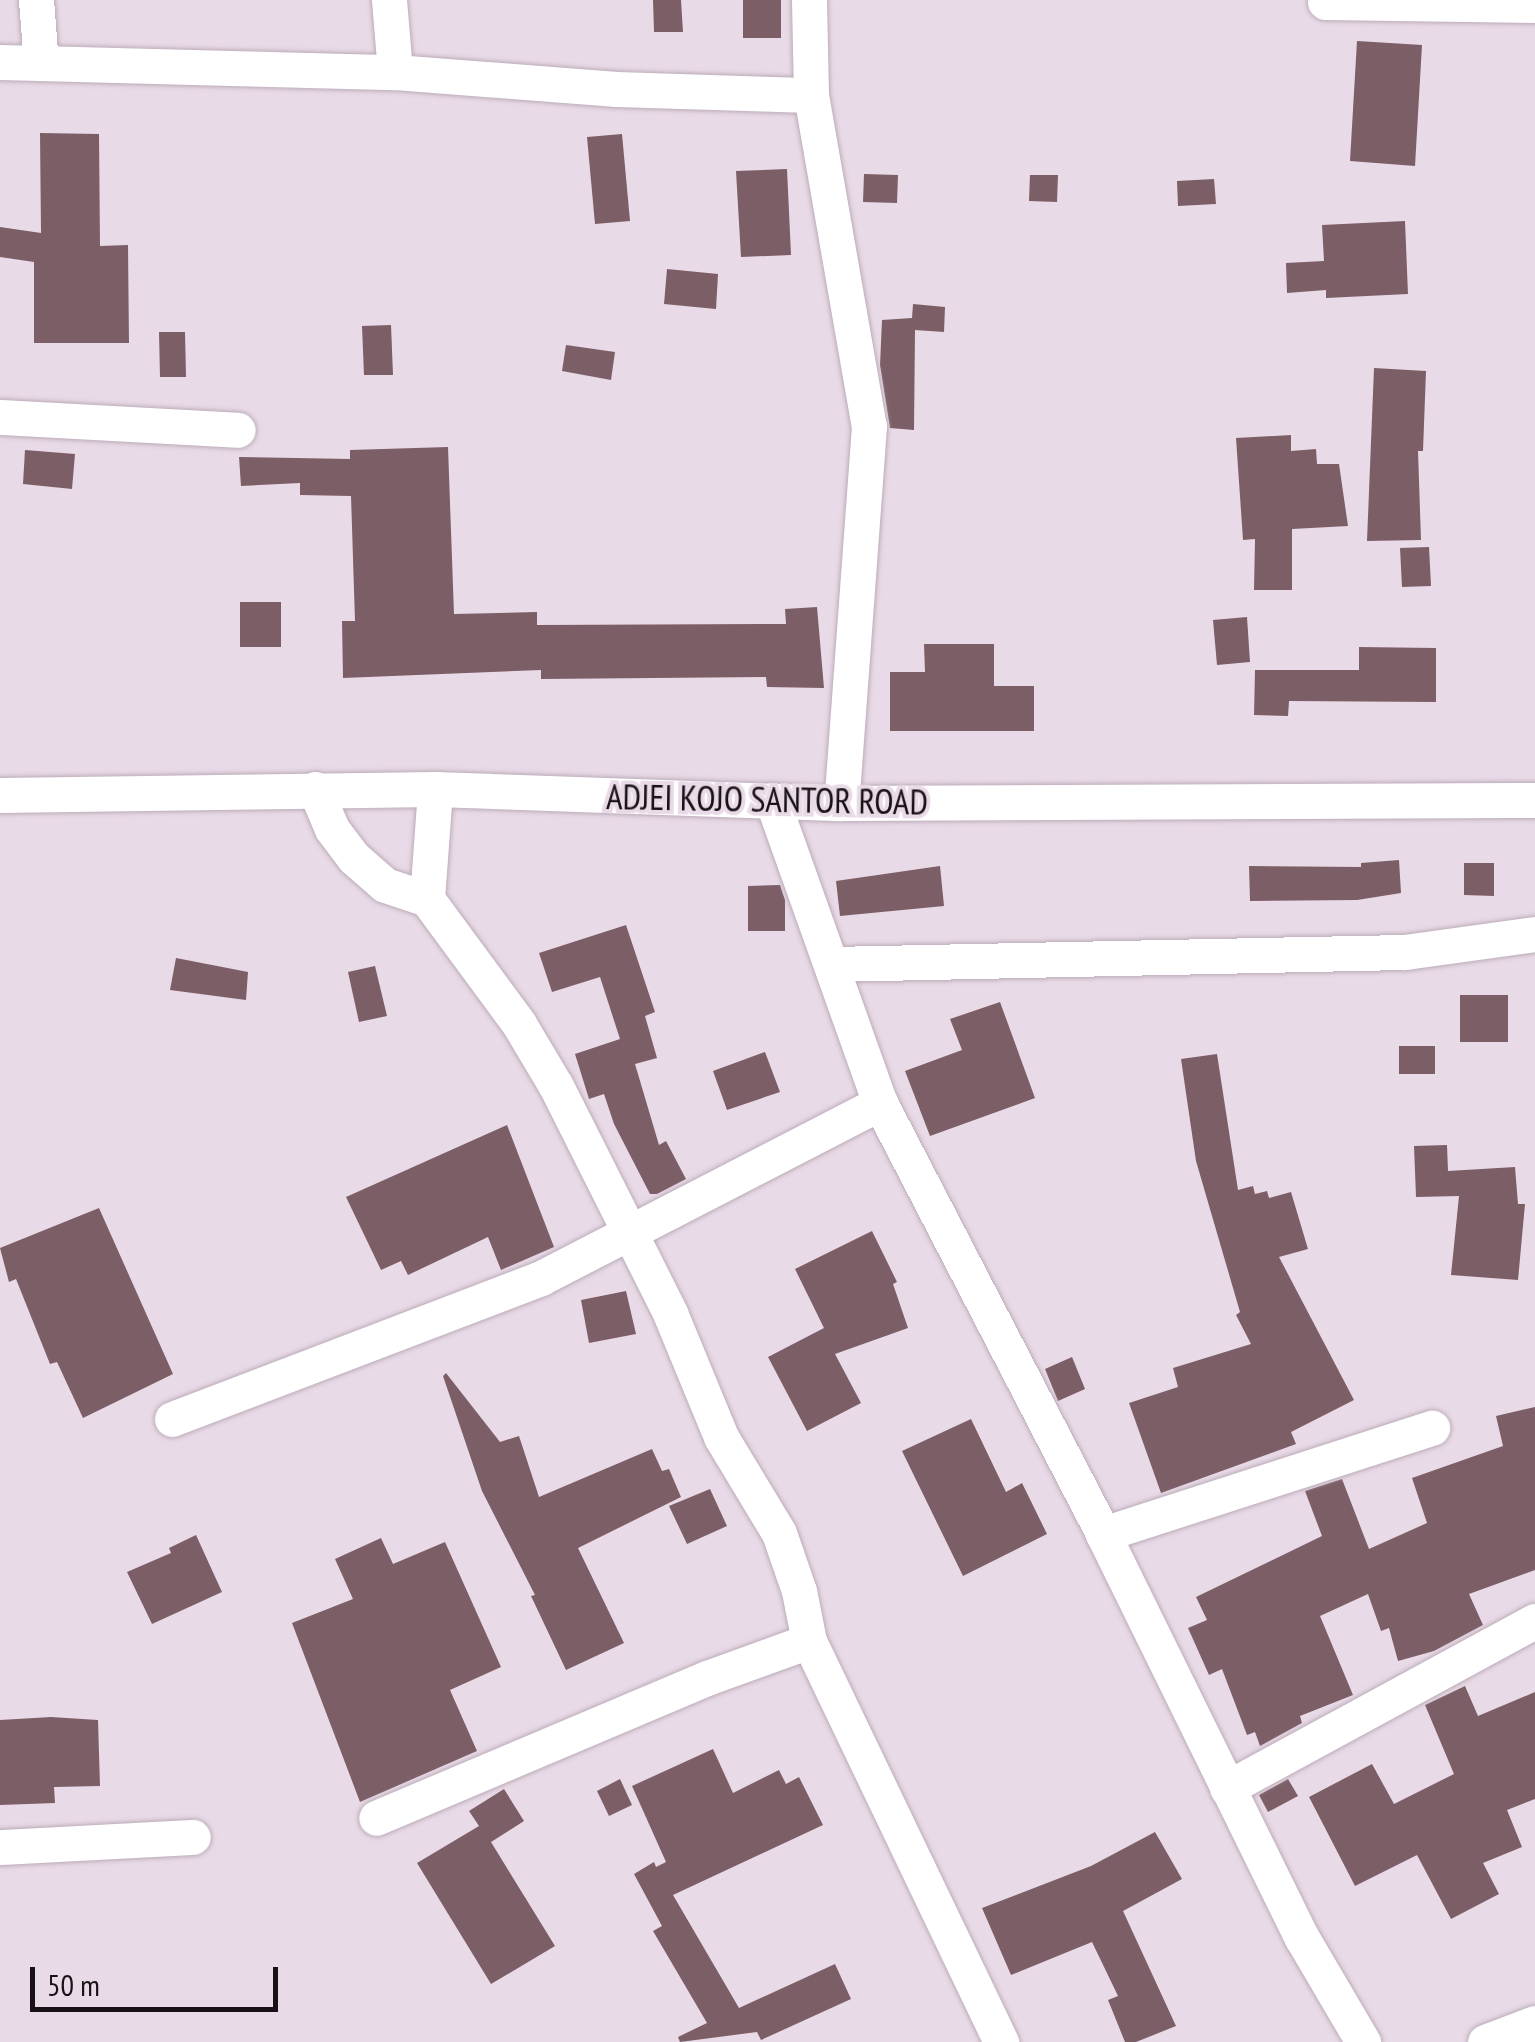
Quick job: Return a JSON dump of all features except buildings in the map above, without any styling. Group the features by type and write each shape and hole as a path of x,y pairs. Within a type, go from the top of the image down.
{"street":[{"path":"36,0 41,63"},
{"path":"389,0 395,72"},
{"path":"808,0 811,95 869,426 841,803"},
{"path":"1326,2 1535,6"},
{"path":"0,62 395,72 616,89 811,95"},
{"path":"0,417 238,430"},
{"path":"315,788 332,828 354,858 385,884 428,898 519,1024 590,1150 721,1437 778,1533 799,1590 810,1641 1001,2042"},
{"name":"ADJEI KOJO SANTOR ROAD","path":"0,795 315,788 841,803 1535,800"},
{"path":"428,898 436,789"},
{"path":"772,800 880,1103 1103,1534 1302,1938 1363,2042"},
{"path":"830,964 1405,952 1535,934"},
{"path":"172,1419 486,1302 880,1103"},
{"path":"1103,1534 1432,1428"},
{"path":"1227,1788 1535,1621"},
{"path":"376,1818 707,1678 810,1641"},
{"path":"0,1846 193,1837"},
{"path":"1485,2042 1535,2023"}]}
